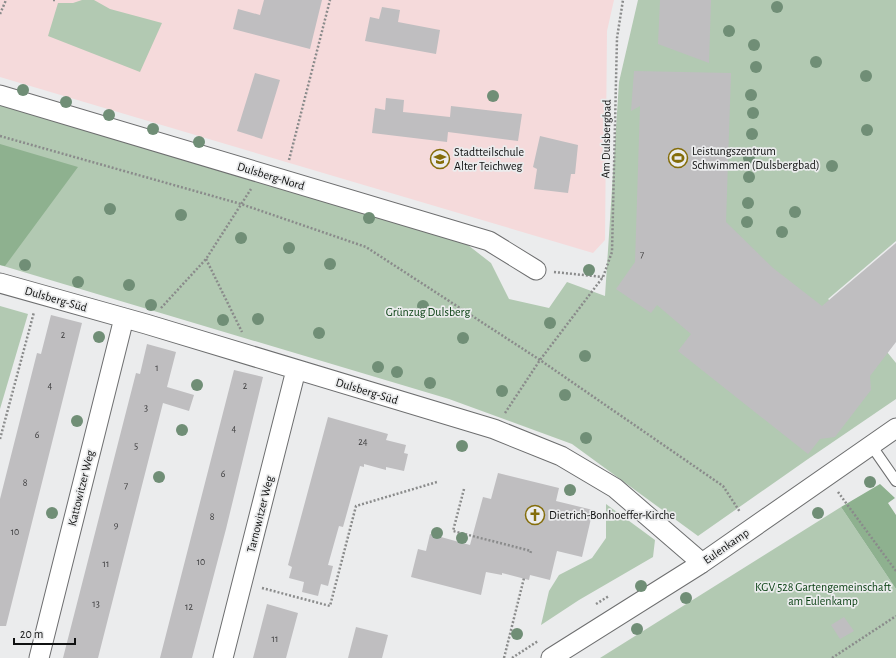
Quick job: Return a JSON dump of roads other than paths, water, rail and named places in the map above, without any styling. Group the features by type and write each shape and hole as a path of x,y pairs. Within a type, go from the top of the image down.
{"street":[{"name":"Dulsberg-Nord","path":"0,95 489,241 536,270"},
{"name":"Dulsberg-Süd","path":"0,283 146,324 494,429 561,456 614,488 702,562"},
{"name":"Kattowitzer Weg","path":"38,658 124,318"},
{"name":"Tarnowitzer Weg","path":"223,658 296,370"},
{"name":"Eulenkamp","path":"551,658 702,562 896,428"}],"lane":[{"path":"871,445 896,481"}],"place":[{"name":"Leistungszentrum Schwimmen (Dulsbergbad)","path":"678,158"},
{"name":"Stadtteilschule Alter Teichweg","path":"440,159"},
{"name":"Dietrich-Bonhoeffer-Kirche","path":"535,515"}],"park label":[{"name":"Grünzug Dulsberg","path":"428,312"},
{"name":"KGV 528 Gartengemeinschaft am Eulenkamp","path":"823,594"}]}
